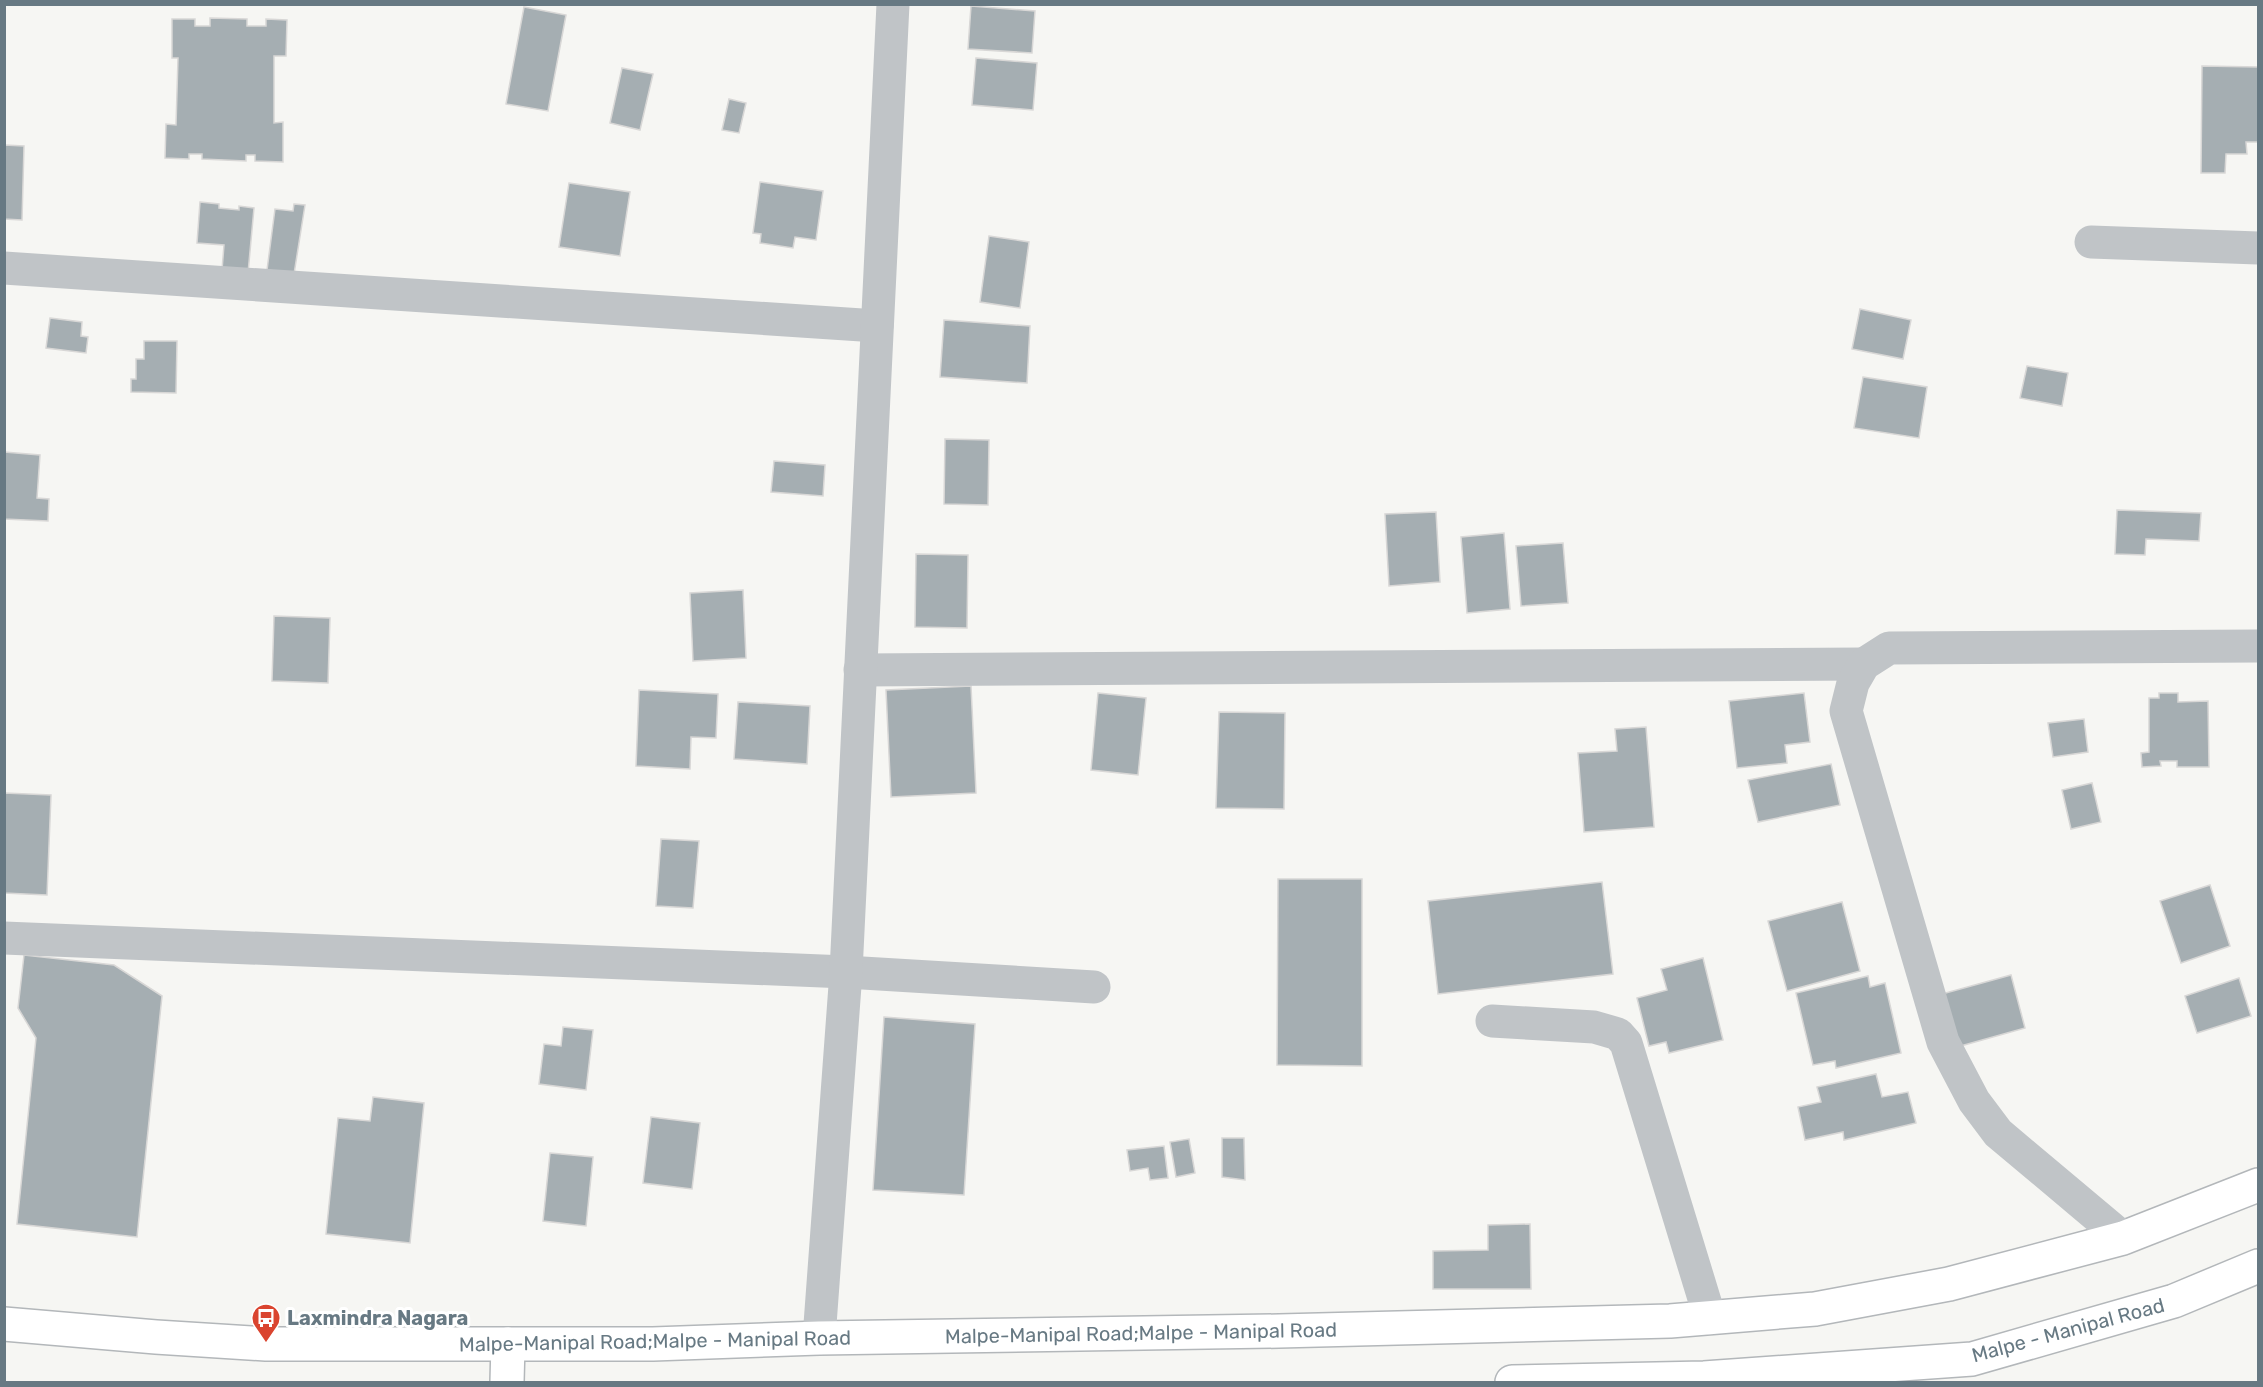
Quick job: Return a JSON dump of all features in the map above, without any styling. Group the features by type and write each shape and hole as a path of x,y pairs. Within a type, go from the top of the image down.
{"highway":[{"name":"Malpe-Manipal Road;Malpe - Manipal Road","path":"4,1324 266,1344 653,1344 819,1338 1279,1331 1670,1321 1815,1309 1949,1284 2123,1238 2259,1185"},
{"name":"Malpe - Manipal Road","path":"1512,1383 1672,1381 1972,1359 2174,1301 2259,1266"},
{"path":"507,1383 508,1344"}],"street":[{"path":"819,1338 846,972 893,4"},
{"path":"2091,242 2259,248"},
{"path":"4,268 877,326"},
{"path":"2123,1238 1998,1133 1974,1101 1943,1042 1846,711 1853,683 1864,664 1889,648 2259,646"},
{"path":"860,670 1864,664"},
{"path":"4,938 846,972 1094,987"},
{"path":"1492,1021 1594,1027 1618,1034 1626,1043 1710,1318"}],"building":[{"path":"971,6 1035,11 1032,53 968,49"},
{"path":"524,7 566,15 548,111 506,104"},
{"path":"210,18 247,19 247,26 266,26 266,19 287,20 286,56 274,56 274,123 283,122 283,162 255,161 255,155 246,155 246,161 202,159 202,154 189,154 189,159 165,158 166,124 176,125 178,58 172,58 172,19 195,19 195,26 210,26"},
{"path":"976,58 1037,63 1033,110 972,105"},
{"path":"2202,66 2258,67 2258,142 2246,142 2247,154 2226,154 2225,173 2201,173"},
{"path":"622,68 653,74 640,130 610,123"},
{"path":"729,99 746,103 739,133 722,130"},
{"path":"4,145 24,146 22,220 4,219"},
{"path":"760,182 823,191 816,240 795,237 793,248 760,243 761,234 753,233"},
{"path":"569,183 630,192 620,256 559,247"},
{"path":"200,202 219,204 219,208 239,210 239,206 254,208 248,273 222,270 224,245 197,243"},
{"path":"294,204 305,205 294,274 267,270 275,209 293,211"},
{"path":"989,236 1029,242 1020,308 980,302"},
{"path":"1860,309 1911,320 1903,359 1852,349"},
{"path":"50,318 82,322 81,336 88,337 86,353 46,348"},
{"path":"944,320 1030,326 1027,383 940,377"},
{"path":"144,341 177,341 176,393 131,392 131,379 136,379 136,359 144,359"},
{"path":"2027,366 2068,373 2062,406 2020,398"},
{"path":"1863,377 1927,387 1919,438 1854,428"},
{"path":"945,439 989,440 988,505 944,504"},
{"path":"4,452 40,455 37,498 49,499 48,521 4,519"},
{"path":"774,461 825,465 823,496 771,492"},
{"path":"2117,510 2201,513 2199,541 2146,539 2145,555 2115,554"},
{"path":"1436,512 1440,582 1389,586 1385,514"},
{"path":"1504,533 1510,609 1467,613 1461,537"},
{"path":"1563,543 1568,603 1521,606 1516,546"},
{"path":"916,554 968,555 967,628 915,627"},
{"path":"743,590 746,658 693,661 690,593"},
{"path":"274,616 330,618 328,683 272,681"},
{"path":"971,686 976,793 891,797 886,690"},
{"path":"639,690 718,694 716,738 691,737 690,769 636,766"},
{"path":"1098,693 1146,698 1138,775 1091,770"},
{"path":"1804,693 1810,742 1785,745 1787,763 1737,768 1729,701"},
{"path":"2159,693 2178,693 2178,702 2208,701 2209,767 2177,767 2177,761 2160,761 2161,766 2142,767 2141,753 2149,752 2149,698 2159,698"},
{"path":"738,702 810,706 807,764 734,759"},
{"path":"1219,712 1285,713 1284,809 1216,808"},
{"path":"2084,719 2088,752 2053,757 2048,723"},
{"path":"1646,727 1654,827 1584,832 1578,753 1617,751 1615,729"},
{"path":"1831,764 1840,805 1758,822 1748,780"},
{"path":"2092,783 2101,822 2071,829 2062,790"},
{"path":"4,793 51,795 47,895 4,893"},
{"path":"661,839 699,841 693,908 656,906"},
{"path":"1278,879 1362,879 1362,1066 1277,1065"},
{"path":"1602,882 1613,974 1438,994 1428,901"},
{"path":"2210,885 2230,946 2181,963 2160,901"},
{"path":"1842,902 1860,971 1787,991 1768,921"},
{"path":"24,955 114,965 162,996 137,1237 17,1224 36,1038 18,1008"},
{"path":"1703,958 1723,1040 1669,1053 1666,1042 1649,1046 1637,998 1667,990 1661,969"},
{"path":"2011,975 2025,1028 1957,1047 1942,994"},
{"path":"1868,976 1870,987 1885,983 1901,1053 1836,1068 1835,1061 1813,1065 1796,993"},
{"path":"2239,978 2251,1016 2197,1033 2185,996"},
{"path":"884,1017 975,1024 964,1195 873,1190"},
{"path":"563,1027 593,1030 586,1090 539,1084 544,1044 561,1046"},
{"path":"1876,1074 1882,1097 1908,1092 1916,1123 1844,1140 1843,1132 1805,1140 1798,1107 1821,1102 1817,1087"},
{"path":"373,1097 424,1103 410,1243 326,1234 338,1118 370,1121"},
{"path":"651,1117 700,1123 692,1189 643,1183"},
{"path":"1222,1138 1244,1138 1245,1180 1222,1177"},
{"path":"1189,1139 1195,1173 1176,1177 1170,1142"},
{"path":"1164,1146 1168,1178 1150,1180 1148,1168 1130,1171 1127,1150"},
{"path":"550,1153 593,1157 586,1226 543,1221"},
{"path":"1530,1224 1531,1289 1433,1289 1433,1251 1488,1250 1488,1225"}],"place":[{"name":"Laxmindra Nagara","path":"266,1344"}]}
